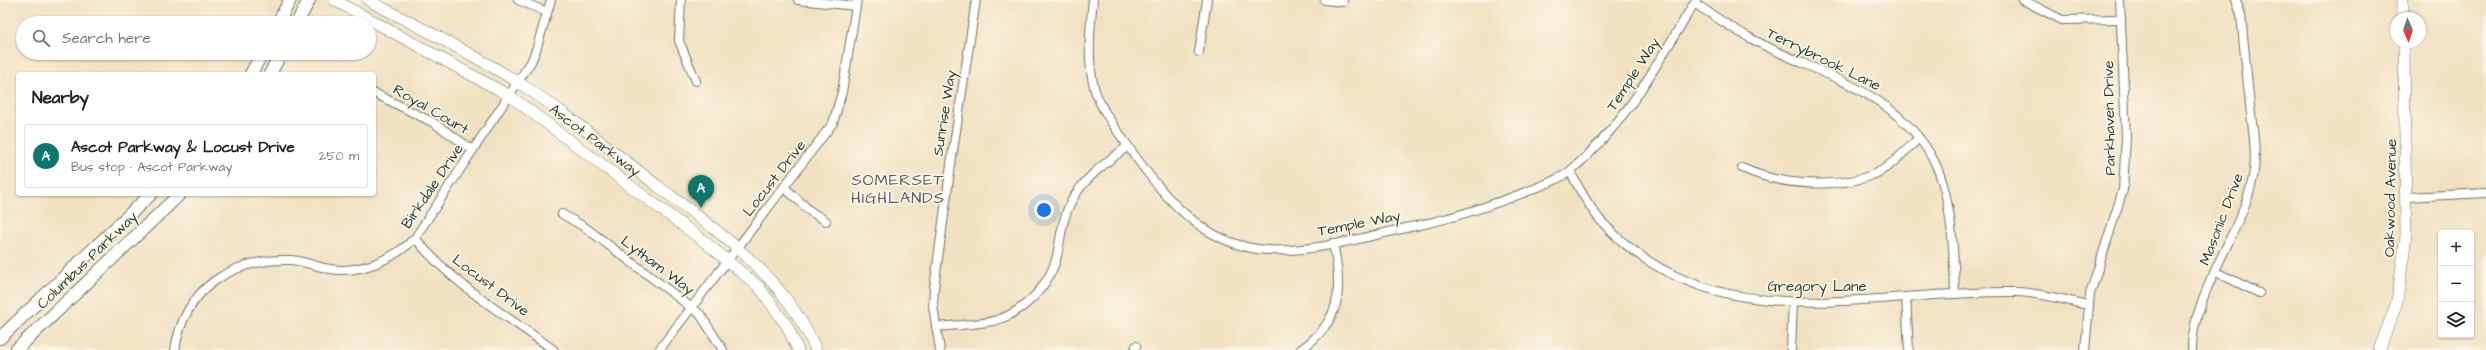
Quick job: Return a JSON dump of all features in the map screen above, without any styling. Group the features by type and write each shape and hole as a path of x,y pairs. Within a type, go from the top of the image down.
{"main road":[{"path":"282,16 290,0"},
{"path":"301,16 309,0"},
{"name":"Ascot Parkway","path":"334,0 363,16"},
{"name":"Ascot Parkway","path":"368,0 518,83 570,118 738,247 767,274 780,290 802,321 816,350"},
{"path":"2403,0 2403,12"},
{"name":"Ascot Parkway","path":"376,23 510,96 728,260 759,287 787,326 798,350"},
{"name":"Oakwood Avenue","path":"2379,350 2397,302 2404,265 2407,197 2404,48"},
{"path":"252,72 258,60"},
{"path":"271,72 277,60"},
{"name":"Columbus Parkway","path":"0,338 149,196"},
{"name":"Columbus Parkway","path":"16,350 178,196"}],"street":[{"path":"518,0 547,12"},
{"name":"Birkdale Drive","path":"175,350 177,334 192,303 223,274 243,265 293,260 332,269 357,268 394,255 415,238 518,83 536,50 551,0"},
{"path":"680,0 680,41 696,81"},
{"path":"798,0 857,3"},
{"name":"Sunrise Way","path":"940,350 933,306 934,288 976,0"},
{"name":"Temple Way","path":"1093,0 1090,59 1094,87 1104,111 1160,191 1183,213 1202,227 1237,245 1276,250 1333,243 1467,213 1507,200 1558,179 1570,172 1621,118 1653,71 1695,1"},
{"path":"1199,52 1207,0"},
{"path":"1325,0 1343,2"},
{"path":"2023,0 2062,20 2121,19"},
{"name":"Parkhaven Drive","path":"2085,350 2088,305 2124,190 2126,137 2120,0"},
{"name":"Masonic Drive","path":"2192,350 2193,332 2245,203 2254,170 2254,141 2242,23 2236,0"},
{"name":"Terrybrook Lane","path":"1695,1 1751,39 1863,91 1892,111 1919,138 1935,164 1943,189 1951,236 1955,294"},
{"name":"Locust Drive","path":"659,350 785,188 833,123 842,92 857,3"},
{"name":"Royal Court","path":"376,94 434,123 473,150"},
{"path":"1742,168 1757,175 1786,180 1848,183 1878,172 1919,138"},
{"path":"936,327 995,320 1010,315 1024,306 1044,285 1052,269 1059,238 1072,200 1093,172 1128,146"},
{"name":"Gregory Lane","path":"1570,172 1586,200 1602,222 1657,267 1684,280 1740,297 1793,302 1955,294 2036,294 2088,305"},
{"path":"785,188 810,211 826,221"},
{"path":"2407,197 2486,193"},
{"name":"Lytham Way","path":"562,214 586,228 705,319 723,350"},
{"name":"Locust Drive","path":"415,238 429,255 457,279 554,350"},
{"path":"1300,350 1326,328 1334,314 1339,291 1338,267 1333,243"},
{"path":"2216,272 2259,293"},
{"path":"1906,297 1910,350"},
{"path":"1791,350 1793,302"}],"place":[{"name":"Ascot Parkway & Locust Drive","path":"701,208"}],"district":[{"name":"SOMERSET HIGHLANDS","path":"898,188"}]}
